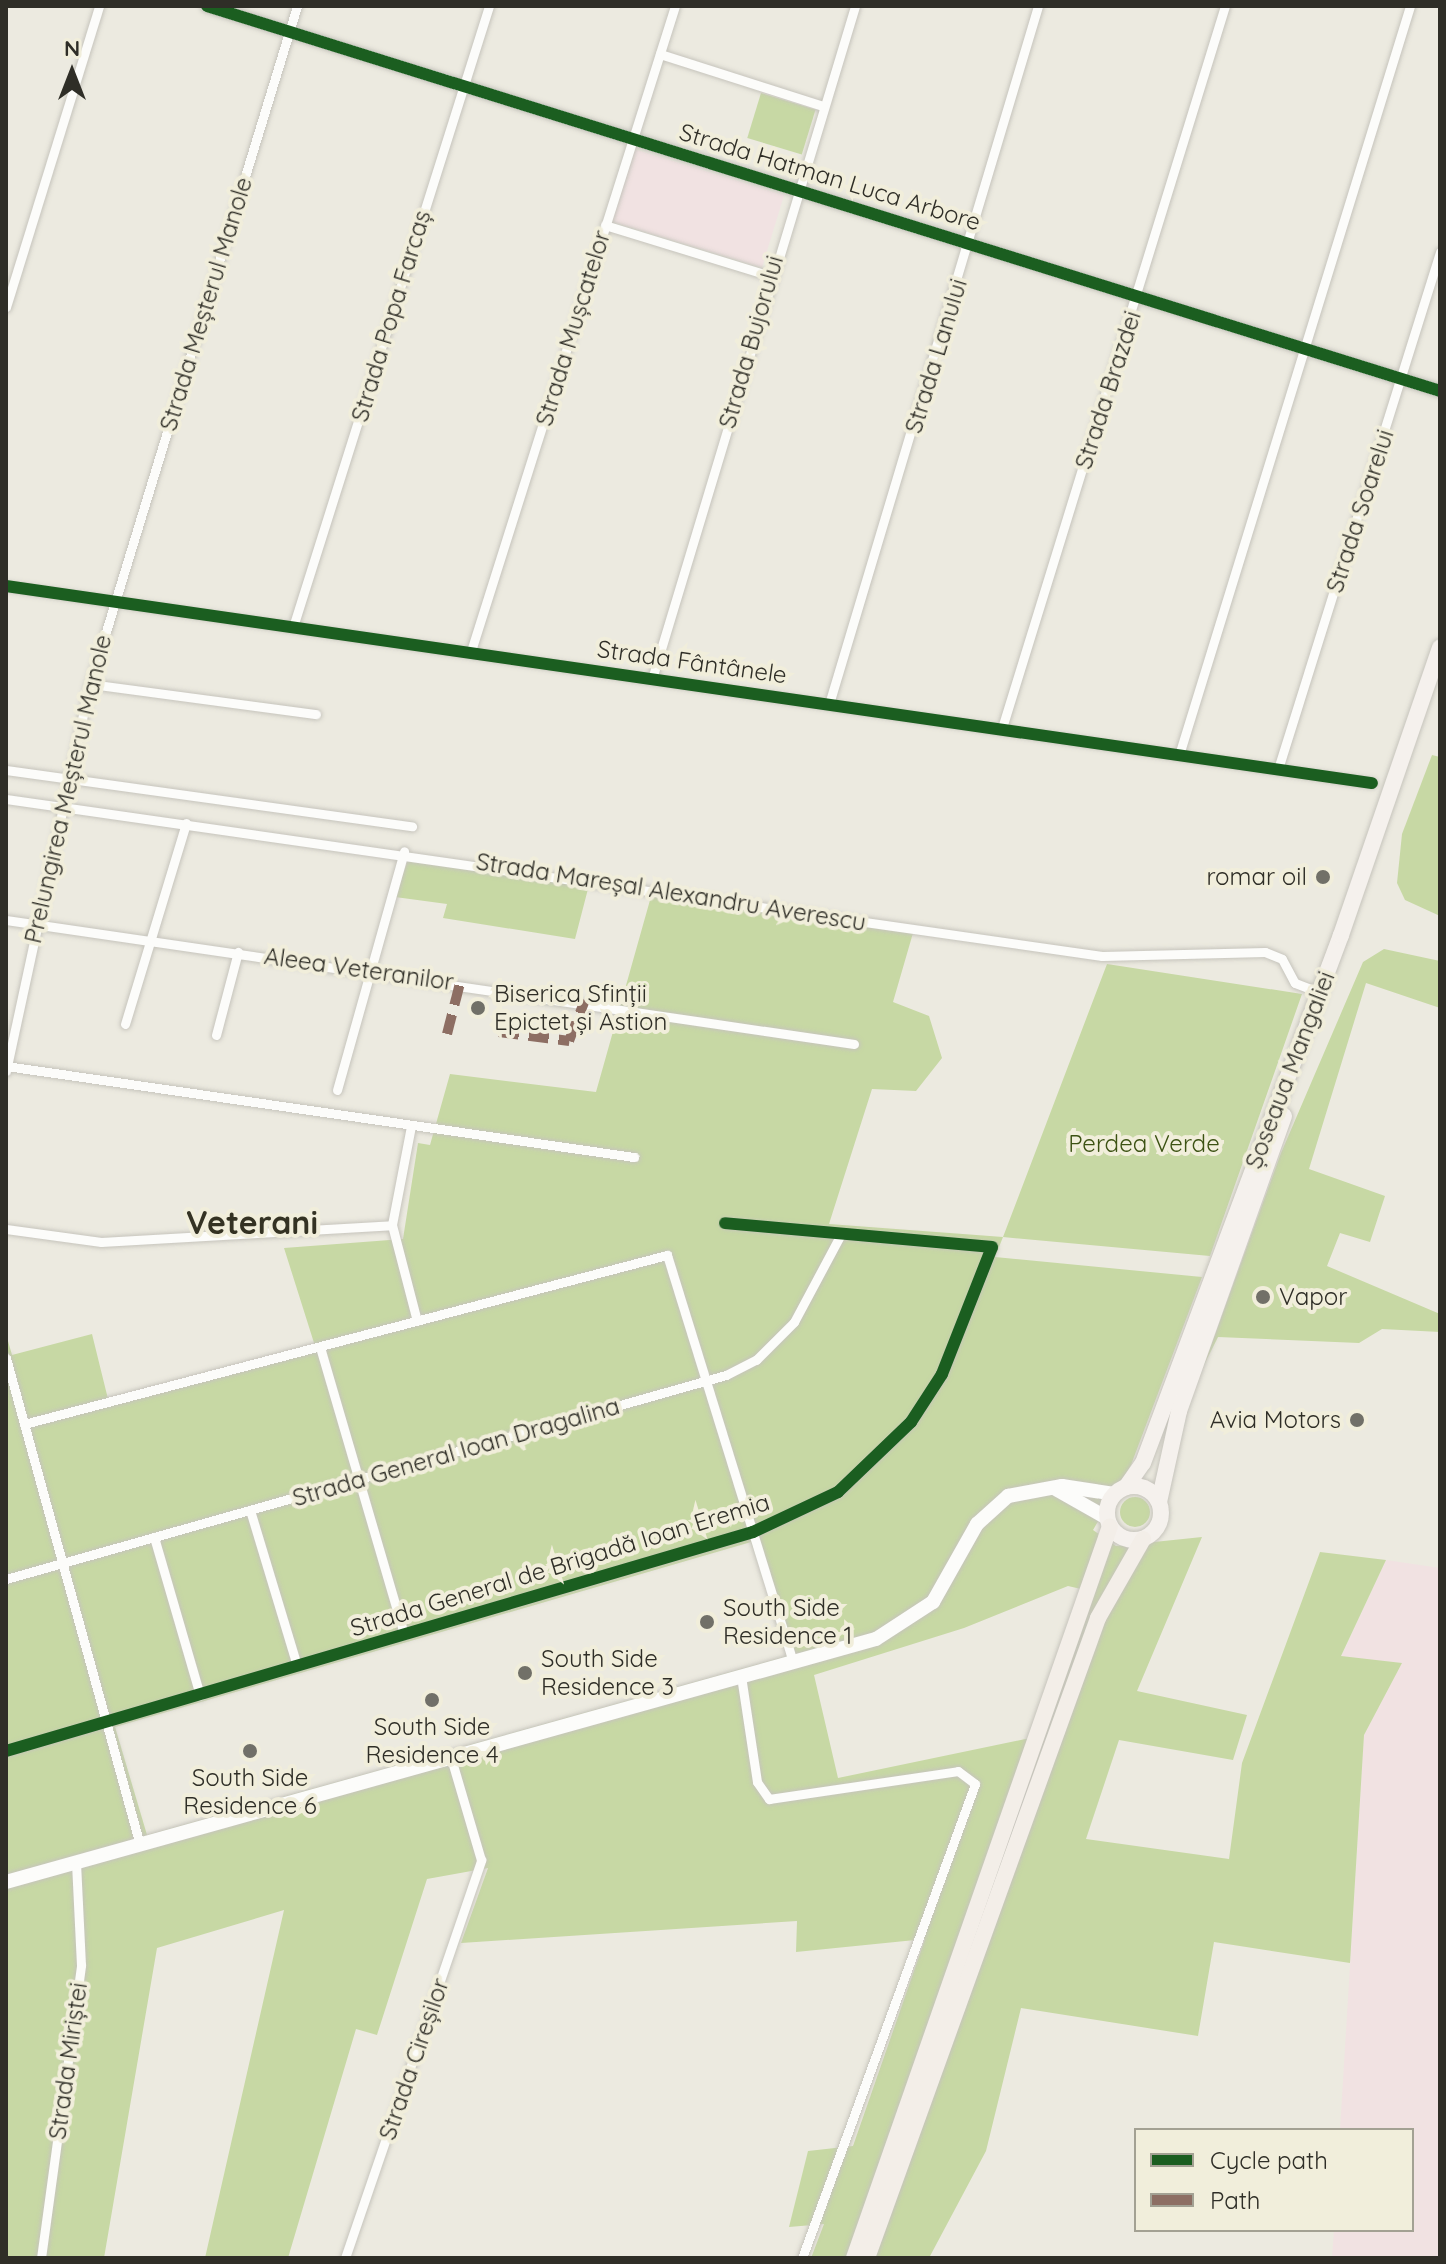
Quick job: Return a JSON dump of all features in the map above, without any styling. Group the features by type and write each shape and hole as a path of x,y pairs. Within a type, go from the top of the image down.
{"highway":[{"path":"854,2258 1109,1522"},
{"path":"867,2258 1098,1618 1143,1539"}],"main road":[{"name":"Șoseaua Mangaliei","path":"1120,1490 1143,1463 1319,992 1440,648"},
{"name":"Șoseaua Mangaliei","path":"1159,1502 1179,1411 1440,677"},
{"path":"6,1882 898,1631 933,1602 987,1511 1020,1491 1052,1487 1150,1490 1159,1502 1160,1523 1143,1539 1123,1538 1109,1522 1052,1487"},
{"path":"1109,1522 1120,1490"}],"street":[{"path":"6,307 99,6"},
{"name":"Strada Hatman Luca Arbore","path":"207,6 1440,391"},
{"name":"Strada Meșterul Manole","path":"113,602 297,6"},
{"name":"Strada Popa Farcaș","path":"293,627 489,6"},
{"name":"Strada Mușcatelor","path":"471,651 675,6"},
{"name":"Strada Bujorului","path":"652,679 771,276 855,6"},
{"name":"Strada Lanului","path":"829,704 971,244 1038,6"},
{"name":"Strada Brazdei","path":"1002,728 1138,296 1225,6"},
{"path":"1179,755 1410,6"},
{"path":"660,54 823,106"},
{"path":"605,225 771,276"},
{"name":"Strada Soarelui","path":"1278,769 1440,252"},
{"name":"Strada Fântânele","path":"6,586 1372,783"},
{"name":"Prelungirea Meșterul Manole","path":"6,1068 10,1032 59,806 113,602"},
{"path":"90,684 316,714"},
{"path":"6,770 412,826"},
{"name":"Strada Mareșal Alexandru Averescu","path":"6,799 404,851 1102,956 1265,952 1282,959 1295,983 1319,992"},
{"path":"125,1024 186,823"},
{"path":"337,1090 367,970 404,851"},
{"name":"Aleea Veteranilor","path":"6,920 367,970 854,1044"},
{"path":"216,1035 238,952"},
{"path":"6,1068 634,1157"},
{"path":"411,1126 392,1225 417,1321"},
{"path":"725,1223 841,1234"},
{"path":"6,1229 101,1242 392,1225"},
{"name":"Strada General de Brigadă Ioan Eremia","path":"6,1751 753,1532 838,1492 911,1422 942,1374 992,1247 841,1234"},
{"name":"Strada General Ioan Dragalina","path":"6,1579 706,1382 742,1369 782,1335 808,1302 841,1234"},
{"path":"24,1424 667,1255 793,1662"},
{"path":"320,1347 404,1635"},
{"path":"6,1358 140,1845"},
{"path":"250,1510 297,1666"},
{"path":"154,1537 200,1695"},
{"path":"741,1676 757,1782 769,1799 949,1772 973,1775 975,1784 802,2258"},
{"name":"Strada Cireșilor","path":"345,2258 481,1860 451,1758"},
{"name":"Strada Miriștei","path":"41,2258 81,1965 76,1864"}],"shaded area":[{"path":"634,149 784,195 762,268 612,222"},
{"path":"1386,1560 1440,1568 1440,2258 1332,2258 1334,2232 1414,2232 1414,2128 1340,2128 1364,1735 1402,1663 1341,1657"}],"green space":[{"path":"761,93 816,110 802,155 747,138"},
{"path":"1432,755 1440,757 1440,916 1405,900 1397,883 1402,834"},
{"path":"409,857 589,885 575,939 443,918 447,904 395,897"},
{"path":"652,893 913,933 893,1002 929,1016 942,1058 916,1091 872,1089 829,1224 1003,1237 995,1257 1202,1277 1131,1465 1093,1530 1116,1546 1202,1537 1137,1691 1247,1715 1233,1760 1119,1740 1086,1839 1229,1859 1242,1763 1320,1552 1386,1560 1341,1656 1402,1663 1364,1735 1350,1963 1214,1942 1198,2036 1021,2008 986,2151 929,2258 811,2258 824,2224 789,2227 808,2151 853,2146 925,1939 796,1952 797,1921 461,1943 488,1868 427,1879 377,2035 356,2029 288,2258 205,2258 284,1910 157,1948 104,2258 6,2258 6,1334 12,1355 92,1334 108,1399 315,1346 284,1248 403,1239 418,1143 430,1145 450,1074 596,1092","holes":["751,1542 791,1655 147,1835 115,1727","1068,1586 1081,1589 1035,1737 838,1778 814,1675 964,1628"]},
{"path":"1384,949 1440,961 1440,1008 1366,983 1309,1169 1385,1196 1370,1242 1340,1233 1327,1266 1440,1314 1440,1332 1382,1329 1359,1343 1218,1337 1204,1365 1281,1153 1363,962"},
{"name":"Perdea Verde","path":"1107,964 1302,994 1210,1256 1003,1237"},
{"path":"1135,1497 1145,1502 1150,1512 1145,1522 1135,1527 1125,1522 1120,1512 1125,1502"}],"marked path":[{"path":"447,1034 460,983"},
{"path":"499,1032 569,1041 585,1000"}],"cycle path":[{"path":"207,6 1440,391"},
{"path":"6,586 1372,783"},
{"path":"6,1751 753,1532 838,1492 911,1422 942,1374 992,1247 725,1223"}],"place":[{"name":"romar oil","path":"1323,877"},
{"name":"Biserica Sfinții Epictet și Astion","path":"478,1008"},
{"name":"Vapor","path":"1263,1297"},
{"name":"Avia Motors","path":"1357,1420"},
{"name":"South Side Residence 1","path":"707,1622"},
{"name":"South Side Residence 3","path":"525,1673"},
{"name":"South Side Residence 4","path":"432,1700"},
{"name":"South Side Residence 6","path":"250,1751"}],"district":[{"name":"Veterani","path":"252,1222"}]}
